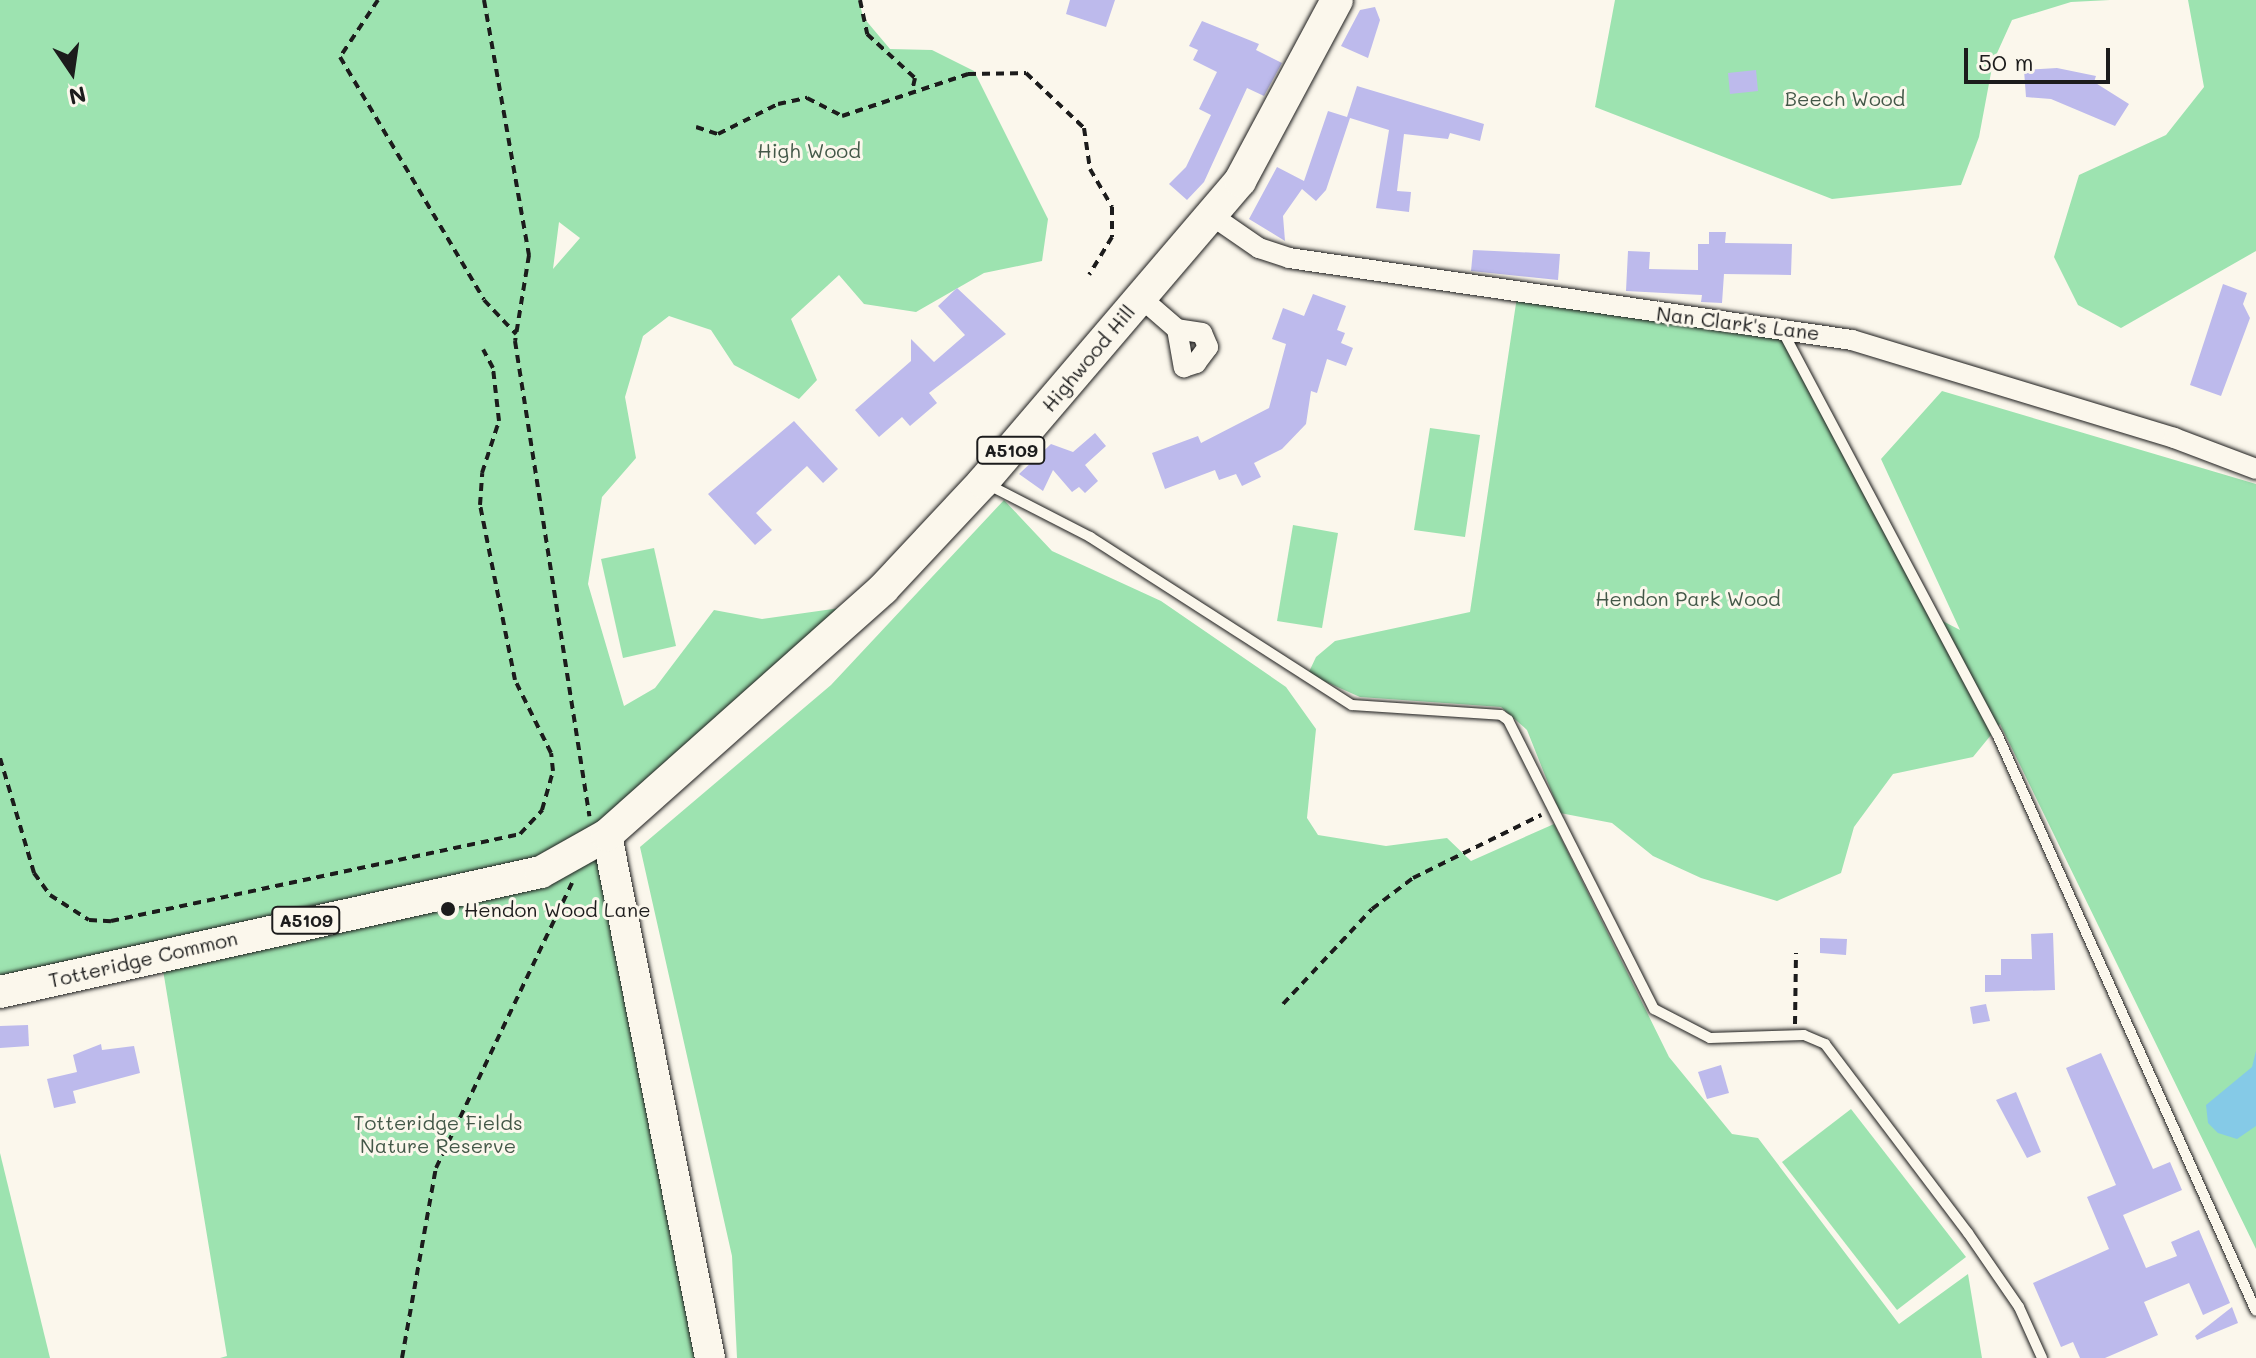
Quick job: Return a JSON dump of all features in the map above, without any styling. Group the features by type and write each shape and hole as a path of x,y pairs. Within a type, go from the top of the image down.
{"main road":[{"name":"Highwood Hill","path":"598,841 883,589 983,482 1140,297 1214,217 1265,142 1337,0"},
{"name":"Totteridge Common","path":"0,992 541,872 598,841"},
{"path":"598,841 710,1358"}],"street":[{"name":"Nan Clark's Lane","path":"1214,217 1259,248 1289,258 1578,305 1779,324 1949,366 2256,469"},
{"path":"1140,297 1177,329"}],"lane":[{"path":"1779,324 1997,734 2256,1311"},
{"path":"983,482 1090,537 1352,705 1501,715 1515,727 1654,1009 1710,1038 1794,1035 1825,1044 1903,1143 2019,1307 2042,1358"}],"path":[{"path":"378,0 340,57 484,300 516,334"},
{"path":"402,1358 436,1168 598,841 589,816 516,334 529,255 484,0"},
{"path":"860,0 867,34 915,78 912,91"},
{"path":"696,127 718,134 778,104 807,98 842,116 968,74 1013,70 1043,84 1084,128 1090,169 1113,216 1112,237 1089,275"},
{"path":"0,758 34,873 50,895 89,920 111,921 520,834 542,810 553,771 551,753 515,680 480,505 482,473 499,421 493,368 483,349"},
{"path":"1283,1004 1372,909 1413,878 1493,833 1557,808"},
{"path":"1794,1035 1796,953"}],"green space":[{"path":"0,0 859,0 863,17 890,49 932,50 974,71 1048,219 1042,261 984,273 916,312 864,304 839,275 791,319 817,380 799,399 734,365 711,330 669,316 643,336 625,397 636,458 602,497 588,584 624,706 655,688 714,610 762,619 840,608 614,821 710,1358 220,1358 227,1356 162,964 0,992","holes":["559,222 580,238 553,269"]},
{"name":"Beech Wood","path":"1615,0 2110,0 2071,2 2012,20 1993,62 1979,137 1961,185 1832,199 1595,107"},
{"path":"2188,0 2256,0 2256,251 2121,328 2078,305 2054,257 2079,175 2166,135 2204,87"},
{"name":"Hendon Park Wood","path":"1518,290 1779,324 1933,616 1960,630 1881,459 1942,391 2256,484 2256,1249 2000,724 1973,757 1893,774 1854,827 1841,873 1777,901 1701,878 1653,856 1612,823 1560,813 1527,730 1501,707 1360,697 1308,674 1316,657 1335,641 1470,612"},
{"path":"1430,428 1480,435 1465,537 1414,530"},
{"path":"1004,500 1052,551 1161,601 1286,687 1316,729 1307,818 1318,835 1386,846 1447,838 1471,861 1554,824 1669,1057 1732,1134 1758,1138 1899,1324 1968,1274 1982,1358 737,1358 732,1256 640,847 831,685"},
{"path":"1293,525 1338,533 1322,628 1277,621"},
{"path":"654,548 676,646 623,658 601,559"},
{"path":"1851,1109 1966,1257 1897,1310 1782,1162"},
{"path":"0,1153 50,1358 0,1358"}],"water":[{"path":"2256,1051 2256,1126 2237,1139 2218,1133 2208,1123 2206,1105 2252,1067"}],"building":[{"path":"1070,0 1115,0 1106,27 1066,14"},
{"path":"1375,7 1380,20 1368,58 1341,46 1360,10"},
{"path":"1202,21 1259,44 1256,50 1282,63 1264,96 1247,88 1204,182 1187,200 1169,184 1186,167 1211,115 1199,109 1217,72 1193,60 1198,50 1189,46"},
{"path":"2057,68 2096,76 2094,82 2129,104 2115,126 2051,99 2026,97 2024,70"},
{"path":"1756,70 1758,91 1730,94 1728,73"},
{"path":"1357,86 1484,124 1480,141 1450,133 1448,139 1404,134 1397,191 1411,192 1409,212 1376,208 1389,130 1350,118 1326,190 1316,201 1302,189 1283,216 1285,241 1249,219 1277,167 1304,181 1328,111 1347,117"},
{"path":"1709,232 1726,232 1725,243 1792,244 1791,275 1724,274 1722,303 1701,302 1702,295 1626,291 1628,251 1650,252 1649,269 1698,270 1698,244 1709,244"},
{"path":"1473,250 1560,254 1558,280 1471,271"},
{"path":"2223,284 2247,293 2243,304 2250,318 2221,396 2190,385"},
{"path":"957,288 1006,334 929,393 937,403 910,426 902,417 879,437 855,410 911,361 911,339 934,362 965,335 938,306"},
{"path":"1313,294 1346,306 1337,330 1345,333 1341,343 1353,348 1346,366 1327,359 1317,393 1311,391 1306,424 1282,449 1254,463 1261,477 1242,486 1236,474 1219,480 1215,470 1165,489 1152,453 1198,436 1201,443 1269,408 1286,344 1272,339 1283,308 1304,316"},
{"path":"794,421 838,469 823,483 807,466 756,513 772,530 755,545 708,494"},
{"path":"1095,433 1106,446 1085,465 1098,481 1085,493 1079,487 1072,492 1053,470 1043,491 1019,474 1051,444 1073,452"},
{"path":"2053,933 2055,990 1985,992 1985,975 2001,975 2001,959 2032,959 2031,934"},
{"path":"1820,938 1847,939 1846,955 1820,953"},
{"path":"1986,1004 1990,1021 1973,1024 1970,1007"},
{"path":"28,1025 29,1046 0,1048 0,1026"},
{"path":"101,1044 102,1050 134,1046 140,1073 73,1091 76,1103 54,1108 47,1079 77,1072 73,1055"},
{"path":"2101,1053 2153,1169 2170,1162 2182,1190 2123,1215 2146,1268 2177,1256 2171,1242 2199,1230 2230,1303 2203,1315 2189,1283 2144,1302 2158,1335 2105,1358 2080,1358 2073,1342 2061,1347 2033,1283 2109,1249 2087,1197 2116,1185 2066,1068"},
{"path":"1721,1065 1729,1093 1707,1099 1698,1072"},
{"path":"2016,1092 2041,1152 2027,1158 1996,1100"},
{"path":"2232,1307 2238,1323 2197,1340 2195,1336"}],"place":[{"name":"Hendon Wood Lane","path":"448,909"}],"park label":[{"name":"High Wood","path":"809,150"},
{"name":"Totteridge Fields Nature Reserve","path":"438,1134"}]}
